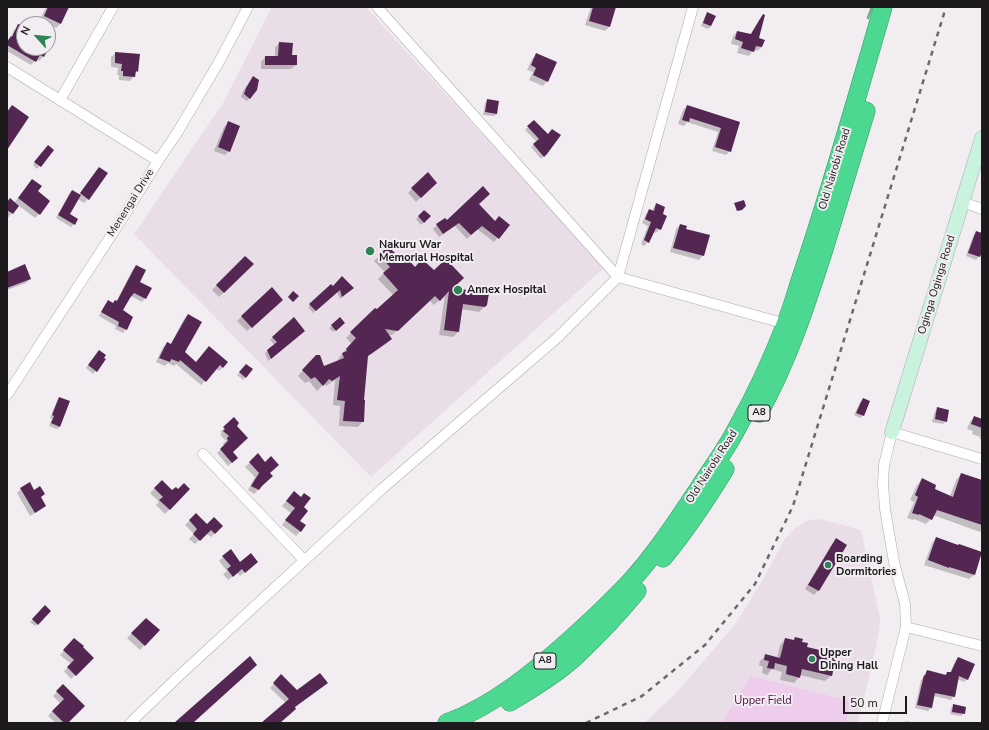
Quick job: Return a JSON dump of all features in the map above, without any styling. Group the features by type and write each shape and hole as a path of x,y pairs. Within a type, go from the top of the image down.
{"highway":[{"name":"Old Nairobi Road","path":"447,723 499,697 515,685 593,619 630,582 682,513 735,431 755,394 786,324 816,234 884,7"},
{"name":"Old Nairobi Road","path":"472,723 548,678 577,655 607,625 633,596 681,536 744,439 774,383 799,324 814,282 845,183 896,7"}],"street":[{"path":"60,100 113,7"},
{"name":"Menengai Drive","path":"7,395 177,133 219,62 248,7"},
{"path":"377,7 618,277 786,324"},
{"path":"130,723 185,670 383,488 557,338 618,277 693,7"},
{"path":"7,67 158,161"},
{"name":"Oginga Oginga Road","path":"892,432 982,138"},
{"path":"962,202 982,208"},
{"path":"882,723 906,627 905,604 894,562 883,484 884,465 892,432 982,459"},
{"path":"203,454 304,560"},
{"path":"906,627 982,646"}],"shaded area":[{"name":"Nakuru War Memorial Hospital","path":"272,7 366,7 604,268 371,477 134,234 223,103"},
{"path":"819,519 861,530 880,618 876,647 858,723 644,723 674,695 734,626 762,581 784,540 795,528 806,521"}],"green space":[{"name":"Upper Field","path":"751,676 850,701 846,723 721,723"}],"building":[{"path":"48,7 69,7 61,24 56,22 56,16 44,16"},
{"path":"593,7 616,7 610,27 589,21"},
{"path":"707,12 716,16 711,26 703,23"},
{"path":"763,14 765,15 759,38 765,40 762,47 756,46 754,52 741,48 743,42 735,39 737,31 751,34"},
{"path":"16,28 16,50 7,45 7,42 11,36 12,37"},
{"path":"279,42 293,43 292,55 297,55 297,65 265,65 265,56 278,56"},
{"path":"115,52 140,54 138,72 136,71 135,77 123,76 123,71 121,71 122,64 115,63"},
{"path":"536,53 557,62 548,82 533,75 536,68 531,65"},
{"path":"26,56 39,56 36,62"},
{"path":"253,76 259,80 257,90 250,99 244,94"},
{"path":"487,99 499,101 497,114 485,112"},
{"path":"12,105 29,117 7,150 7,112"},
{"path":"687,105 740,122 731,152 715,147 721,128 690,118 689,122 682,120"},
{"path":"534,120 548,134 552,129 561,135 544,157 533,144 539,139 527,126"},
{"path":"228,121 240,126 230,152 218,147"},
{"path":"48,145 54,150 41,167 34,162"},
{"path":"99,167 108,173 89,200 80,193"},
{"path":"428,172 437,183 421,198 411,188"},
{"path":"32,179 42,186 38,191 50,201 40,215 18,198"},
{"path":"483,186 490,194 479,204 495,221 499,216 510,225 499,239 482,226 471,235 459,223 443,234 436,224 445,218 447,220"},
{"path":"72,190 81,195 70,214 78,219 75,225 58,215"},
{"path":"10,198 19,206 13,214 7,210 7,202"},
{"path":"744,200 746,206 742,210 737,211 734,203"},
{"path":"656,203 665,207 663,214 667,216 661,230 656,228 649,243 644,240 651,222 645,219 649,209 654,211"},
{"path":"424,210 431,216 424,223 418,216"},
{"path":"680,224 687,226 686,229 710,235 704,256 673,248"},
{"path":"976,231 982,233 982,252 980,257 968,253"},
{"path":"388,246 400,258 403,254 415,267 422,259 434,270 446,259 464,278 453,288 489,293 487,305 485,307 463,304 459,332 444,330 449,291 440,301 435,296 398,331 385,329 392,339 368,356 364,400 364,422 343,421 345,401 337,400 340,376 332,381 329,379 323,386 315,377 311,379 302,370 316,355 320,355 324,366 344,358 342,353 347,351 346,349 356,338 350,332 375,308 377,309 398,290 383,273 390,267 379,255"},
{"path":"245,256 254,264 224,293 216,285"},
{"path":"25,264 31,279 7,288 7,272"},
{"path":"136,265 146,270 140,282 152,288 146,299 134,293 130,298 123,310 133,317 127,330 118,326 119,322 101,312 108,300 113,303 115,300 117,301"},
{"path":"342,276 354,288 342,297 340,290 316,311 309,304 331,284 333,286"},
{"path":"272,287 283,300 252,328 241,316"},
{"path":"293,291 299,296 293,302 288,297"},
{"path":"188,314 202,322 185,352 196,362 209,346 228,362 223,368 220,365 206,382 180,360 179,362 171,359 170,362 159,358 167,342 171,344"},
{"path":"294,317 305,331 271,359 267,350 277,342 272,337"},
{"path":"340,317 345,323 336,331 331,325"},
{"path":"99,350 106,355 104,358 106,359 97,372 88,365"},
{"path":"246,364 253,369 246,378 239,372"},
{"path":"59,397 70,401 60,427 51,423 54,416 52,415"},
{"path":"863,398 870,401 864,416 856,413"},
{"path":"937,407 949,410 947,422 935,419"},
{"path":"974,416 982,419 982,428 971,424"},
{"path":"234,417 239,423 237,426 248,438 233,452 238,458 232,463 220,449 228,441 227,438 229,436 223,431 225,429 223,427"},
{"path":"258,453 265,462 271,456 279,465 270,473 273,476 259,490 251,486 259,473 249,462"},
{"path":"961,473 982,480 982,525 937,510 932,520 919,514 912,513 918,497 915,495 922,478 936,485 935,489 953,497"},
{"path":"162,480 172,490 176,487 178,489 184,483 190,489 170,510 159,500 163,497 154,488"},
{"path":"30,482 34,490 40,486 45,494 41,497 46,506 35,513 20,488"},
{"path":"294,491 301,497 304,493 311,498 304,507 308,511 300,521 306,525 301,532 285,520 295,508 286,501"},
{"path":"196,513 207,524 214,517 223,526 215,534 211,530 200,541 193,534 197,529 189,520"},
{"path":"936,537 982,552 975,575 949,568 928,560"},
{"name":"Boarding Dormitories","path":"836,538 847,545 819,591 808,585"},
{"path":"231,549 240,562 251,553 258,562 245,573 242,569 233,577 227,569 231,566 222,556"},
{"path":"45,605 51,611 38,625 32,619"},
{"path":"146,618 160,630 145,646 131,633"},
{"name":"Upper Dining Hall","path":"795,637 803,639 802,642 808,643 807,647 837,654 832,676 802,669 800,678 786,674 787,666 775,663 774,669 767,668 769,661 764,660 765,654 780,658 785,638 794,640"},
{"path":"74,638 84,646 83,647 94,658 76,676 67,667 74,660 63,650"},
{"path":"250,656 257,665 193,723 174,723"},
{"path":"958,657 975,664 968,680 959,676 955,697 935,693 932,708 917,705 924,675 925,676 927,670 946,675 947,672 951,672"},
{"path":"320,673 328,683 295,707 296,709 280,723 261,723 289,699 273,683 281,674 297,690"},
{"path":"63,684 85,706 68,723 64,723 52,711 64,699 56,691"},
{"path":"953,704 966,707 965,714 952,712"}],"waterway":[{"path":"868,18 872,7"}],"railway":[{"path":"586,723 642,696 705,645 755,584 793,506 946,7"}],"place":[{"name":"Nakuru War Memorial Hospital","path":"370,251"},
{"name":"Annex Hospital","path":"458,290"},
{"name":"Boarding Dormitories","path":"828,565"},
{"name":"Upper Dining Hall","path":"812,659"}]}
